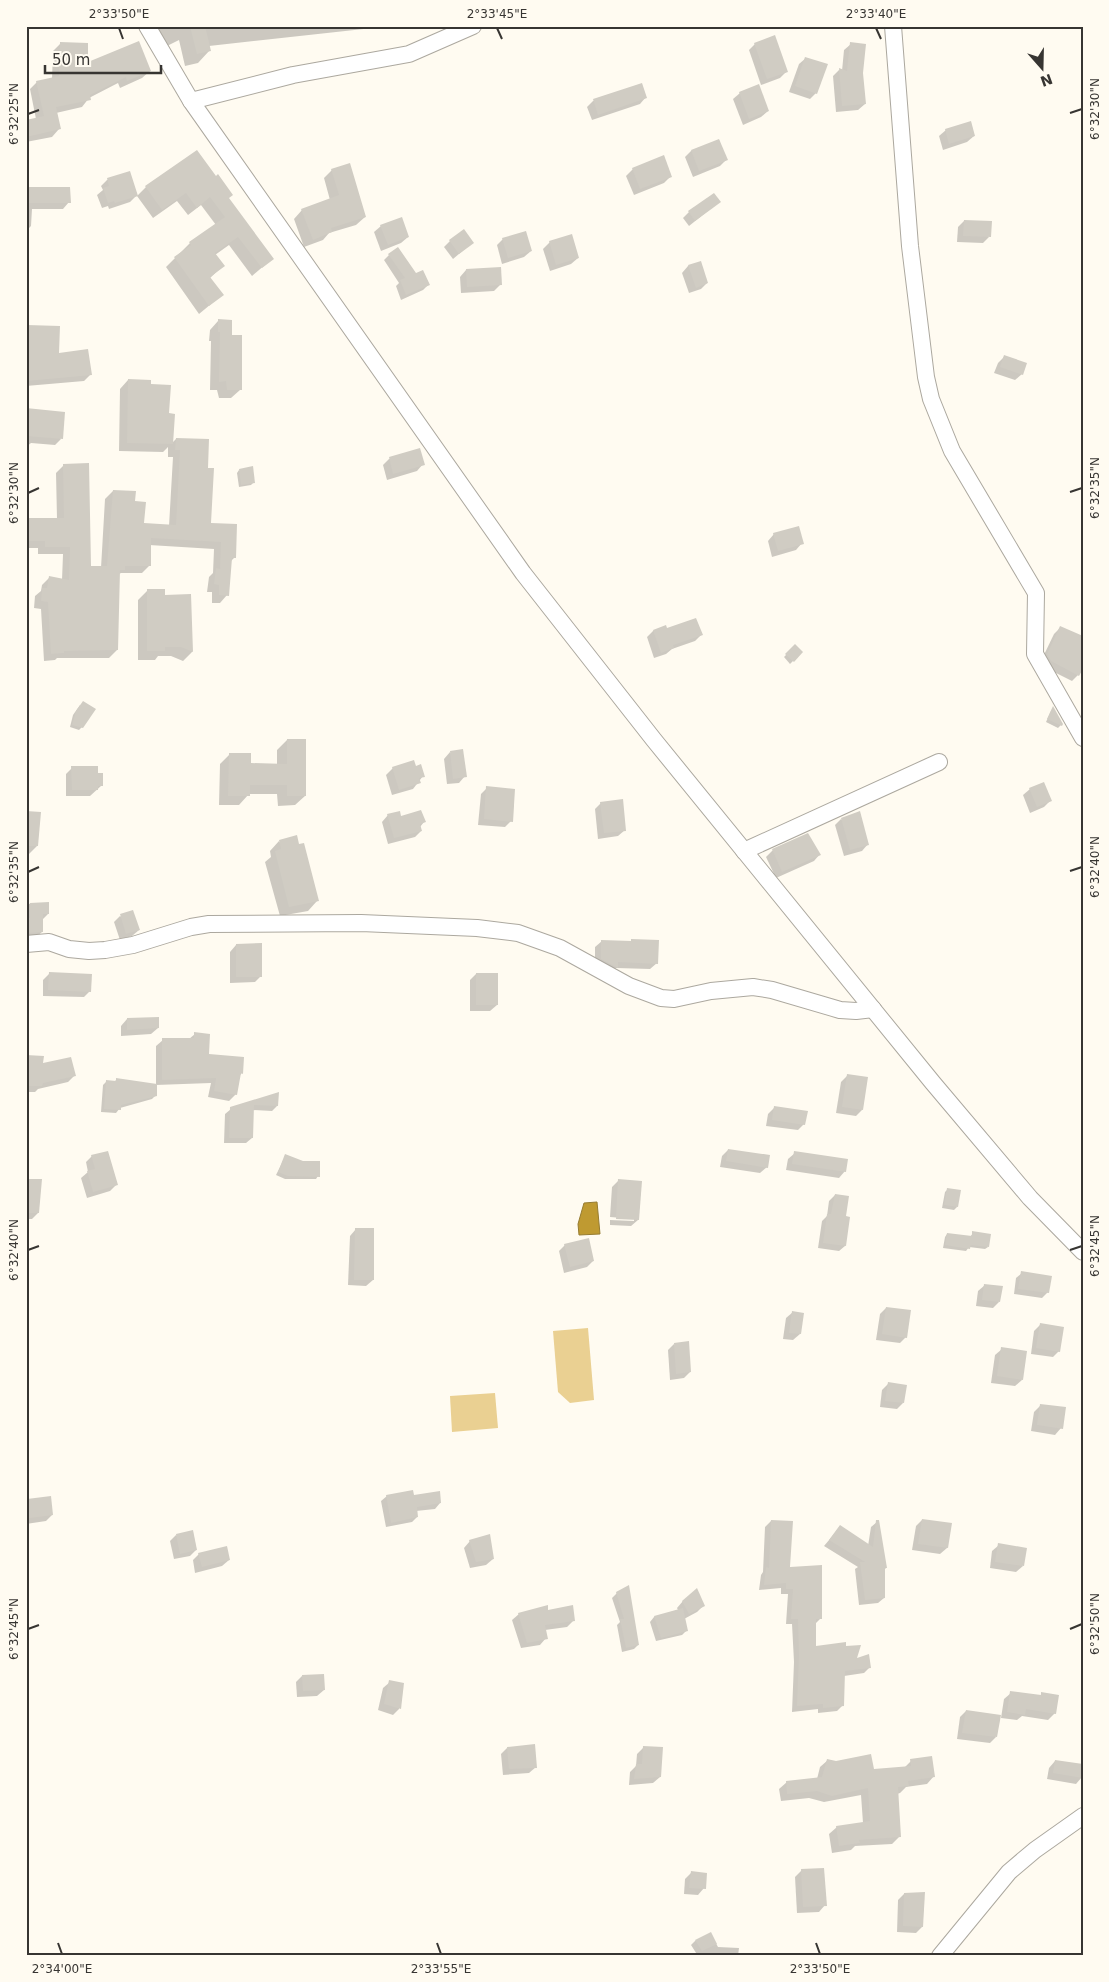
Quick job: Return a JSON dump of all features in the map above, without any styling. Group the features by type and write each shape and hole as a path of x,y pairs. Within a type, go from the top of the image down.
{"street":[{"path":"147,26 191,101 523,573 654,740 873,1009 1030,1198 1083,1252"},
{"path":"191,101 293,75 409,54 473,26"},
{"path":"893,26 910,246 928,385 952,451 1036,593 1034,654 1083,738"},
{"path":"744,851 939,762"},
{"path":"26,944 49,942 69,949 105,950 133,945 191,927 209,924 360,923 477,928 518,933 560,948 629,986 661,998 674,999 711,991 753,987 772,990 840,1010 873,1009"},
{"path":"940,1956 1009,1872 1035,1850 1083,1816"}],"shaded area":[{"path":"597,1202 600,1234 579,1235 578,1224 584,1203"},
{"path":"588,1328 594,1400 570,1403 558,1392 553,1331"},
{"path":"495,1393 498,1428 452,1432 450,1396"}],"building":[{"path":"190,26 205,26 211,51 197,54"},
{"path":"775,35 788,72 767,79 754,43"},
{"path":"139,41 151,71 127,81 126,77 90,95 91,100 56,107 61,129 26,137 26,120 44,116 36,81 59,76 60,42 88,43 88,62"},
{"path":"850,42 866,44 863,73 866,104 842,106 839,68 847,71"},
{"path":"805,57 828,64 817,94 795,86"},
{"path":"642,83 647,98 598,115 593,99"},
{"path":"759,84 769,111 749,119 739,92"},
{"path":"971,121 975,136 949,144 945,129"},
{"path":"719,139 728,160 699,171 691,150"},
{"path":"197,150 233,195 229,198 274,259 262,268 238,237 215,253 225,266 210,277 224,295 209,306 174,257 191,245 189,242 225,217 210,197 197,208 186,193 162,210 145,186"},
{"path":"664,155 672,177 640,189 632,168"},
{"path":"350,163 366,217 331,228 332,232 313,240 301,209 339,195 331,169"},
{"path":"130,171 138,196 115,203 114,201 108,203 103,188 109,186 107,178"},
{"path":"28,187 70,187 71,203 28,203"},
{"path":"714,193 721,202 695,221 688,211"},
{"path":"402,217 409,237 388,245 380,225"},
{"path":"964,220 992,221 991,237 963,236"},
{"path":"464,229 474,243 459,254 449,240"},
{"path":"526,231 532,251 508,258 502,238"},
{"path":"572,234 579,258 556,265 549,241"},
{"path":"398,247 416,273 423,270 430,285 406,295 400,280 405,278 388,254"},
{"path":"701,261 708,283 696,288 688,265"},
{"path":"501,267 502,285 467,287 466,269"},
{"path":"218,319 232,320 232,335 242,335 242,390 227,390 226,381 219,382 220,332 218,332"},
{"path":"27,325 60,326 59,353 88,349 92,375 26,381"},
{"path":"1004,355 1027,363 1023,375 1000,367"},
{"path":"128,379 151,380 151,384 171,385 169,413 175,414 173,444 127,443"},
{"path":"26,408 65,412 63,439 26,436"},
{"path":"176,438 209,439 208,468 214,468 211,523 237,524 236,558 232,558 229,596 219,595 219,585 214,584 216,568 220,569 221,542 151,538 151,566 125,566 125,570 120,570 118,650 64,651 64,653 51,654 48,602 41,601 42,588 47,588 49,576 69,580 70,547 45,547 45,541 26,541 26,518 64,518 63,464 89,463 91,566 107,566 113,490 136,491 135,501 146,502 144,523 176,525 180,450 175,450"},
{"path":"420,448 425,465 393,474 389,457"},
{"path":"253,466 255,483 241,485 239,469"},
{"path":"799,526 804,544 778,551 773,533"},
{"path":"147,589 165,589 165,595 191,594 193,652 181,647 165,647 165,651 147,651"},
{"path":"696,618 703,635 673,645 674,648 661,653 653,630 666,625 667,628"},
{"path":"1060,626 1083,636 1083,669 1079,676 1051,661 1047,654"},
{"path":"795,644 803,652 794,662 785,654"},
{"path":"83,701 96,709 83,728 72,725 76,711"},
{"path":"1053,706 1063,724 1062,726 1047,719"},
{"path":"287,739 306,739 306,796 287,796 287,785 250,785 250,796 228,796 229,753 251,753 251,763 287,764"},
{"path":"463,749 467,777 453,779 450,751"},
{"path":"414,760 416,766 421,764 425,777 419,778 421,783 399,790 392,767"},
{"path":"71,766 98,766 98,773 103,773 103,786 98,786 98,790 72,790"},
{"path":"1044,782 1052,801 1037,807 1029,788"},
{"path":"486,786 515,789 513,822 484,819"},
{"path":"623,799 626,831 604,833 600,802"},
{"path":"421,810 426,822 420,824 422,831 394,838 387,814 400,811 401,816"},
{"path":"26,811 41,812 38,846 26,846"},
{"path":"860,811 869,845 850,850 841,818"},
{"path":"808,833 821,855 782,872 772,849"},
{"path":"297,835 299,844 304,843 319,901 289,907 275,851 281,849 279,840"},
{"path":"49,902 49,914 43,914 43,932 26,933 26,918 30,918 30,903"},
{"path":"133,910 140,930 126,934 120,914"},
{"path":"631,939 659,940 658,964 618,962 618,968 601,959 601,940 631,941"},
{"path":"262,943 262,977 236,977 236,944"},
{"path":"49,972 92,974 91,992 48,990"},
{"path":"476,973 498,973 498,1005 476,1005"},
{"path":"159,1017 159,1028 127,1030 127,1018"},
{"path":"194,1032 210,1034 209,1054 244,1057 243,1074 241,1073 237,1095 214,1091 216,1078 162,1080 162,1038 194,1038"},
{"path":"26,1055 44,1056 43,1063 71,1057 76,1076 43,1083 42,1086 26,1086"},
{"path":"847,1074 868,1077 863,1110 842,1107"},
{"path":"116,1078 157,1084 157,1096 121,1105 121,1110 104,1109 106,1080 116,1081"},
{"path":"279,1092 278,1106 254,1105 253,1138 229,1138 230,1107"},
{"path":"774,1106 808,1111 805,1125 772,1120"},
{"path":"728,1149 770,1155 768,1168 726,1161"},
{"path":"108,1151 118,1185 93,1192 87,1171 95,1169 91,1155"},
{"path":"794,1151 848,1159 846,1172 792,1164"},
{"path":"285,1154 303,1161 320,1161 320,1177 288,1176 278,1172"},
{"path":"26,1179 42,1179 39,1213 26,1213"},
{"path":"618,1179 642,1181 639,1220 616,1219"},
{"path":"947,1188 961,1190 958,1207 944,1205"},
{"path":"835,1194 849,1196 846,1216 850,1217 846,1246 823,1243 827,1214 831,1214"},
{"path":"355,1228 374,1228 374,1280 354,1280"},
{"path":"972,1231 991,1234 989,1247 971,1245 970,1249 945,1245 947,1233 972,1236"},
{"path":"589,1238 594,1261 570,1267 564,1244"},
{"path":"1021,1271 1052,1276 1049,1293 1018,1289"},
{"path":"984,1284 1003,1286 1000,1302 982,1300"},
{"path":"886,1307 911,1310 907,1338 882,1334"},
{"path":"792,1311 804,1313 801,1334 789,1333"},
{"path":"1040,1323 1064,1327 1060,1352 1036,1348"},
{"path":"689,1341 691,1372 676,1374 674,1343"},
{"path":"1001,1347 1027,1351 1023,1380 997,1376"},
{"path":"888,1382 907,1385 904,1403 885,1401"},
{"path":"1040,1404 1066,1407 1063,1429 1037,1425"},
{"path":"413,1490 414,1495 440,1491 441,1503 417,1507 418,1517 391,1523 386,1495"},
{"path":"51,1496 53,1515 29,1518 27,1499"},
{"path":"922,1519 952,1523 948,1548 918,1544"},
{"path":"771,1520 793,1521 790,1567 822,1565 822,1619 816,1619 816,1646 846,1642 846,1646 861,1645 857,1658 869,1654 871,1668 845,1671 844,1706 823,1708 823,1704 797,1706 798,1619 791,1619 793,1589 786,1589 786,1583 764,1585 766,1567 769,1568"},
{"path":"876,1520 879,1520 887,1568 885,1568 885,1598 865,1600 860,1562 865,1562 829,1540 840,1525 873,1547"},
{"path":"193,1530 197,1550 180,1554 176,1534"},
{"path":"490,1534 494,1559 476,1562 469,1540"},
{"path":"998,1543 1027,1548 1024,1566 995,1562"},
{"path":"227,1546 230,1560 202,1567 198,1553"},
{"path":"629,1585 639,1645 626,1648 620,1619 624,1619 616,1592"},
{"path":"697,1588 705,1606 689,1614 682,1601"},
{"path":"548,1605 548,1610 573,1605 575,1621 545,1625 548,1639 527,1643 518,1613"},
{"path":"683,1608 688,1631 661,1638 654,1616"},
{"path":"324,1674 325,1690 303,1691 302,1675"},
{"path":"389,1680 404,1683 401,1709 384,1704"},
{"path":"1010,1691 1041,1695 1041,1692 1059,1695 1056,1714 1026,1709 1025,1715 1007,1712"},
{"path":"966,1710 1001,1715 997,1737 962,1733"},
{"path":"535,1744 537,1768 509,1769 507,1747"},
{"path":"643,1746 663,1747 661,1777 634,1779 636,1764 642,1764"},
{"path":"871,1754 874,1769 911,1766 910,1759 932,1756 935,1777 908,1781 909,1786 898,1787 901,1837 859,1840 860,1843 839,1846 836,1826 870,1821 868,1788 832,1796 817,1791 787,1794 786,1781 822,1777 827,1759 836,1761"},
{"path":"1055,1760 1083,1764 1083,1778 1053,1773"},
{"path":"824,1868 827,1906 803,1907 801,1869"},
{"path":"691,1871 707,1873 706,1889 689,1888"},
{"path":"925,1892 923,1927 903,1926 904,1893"},
{"path":"711,1932 717,1944 702,1951 695,1940"}]}
